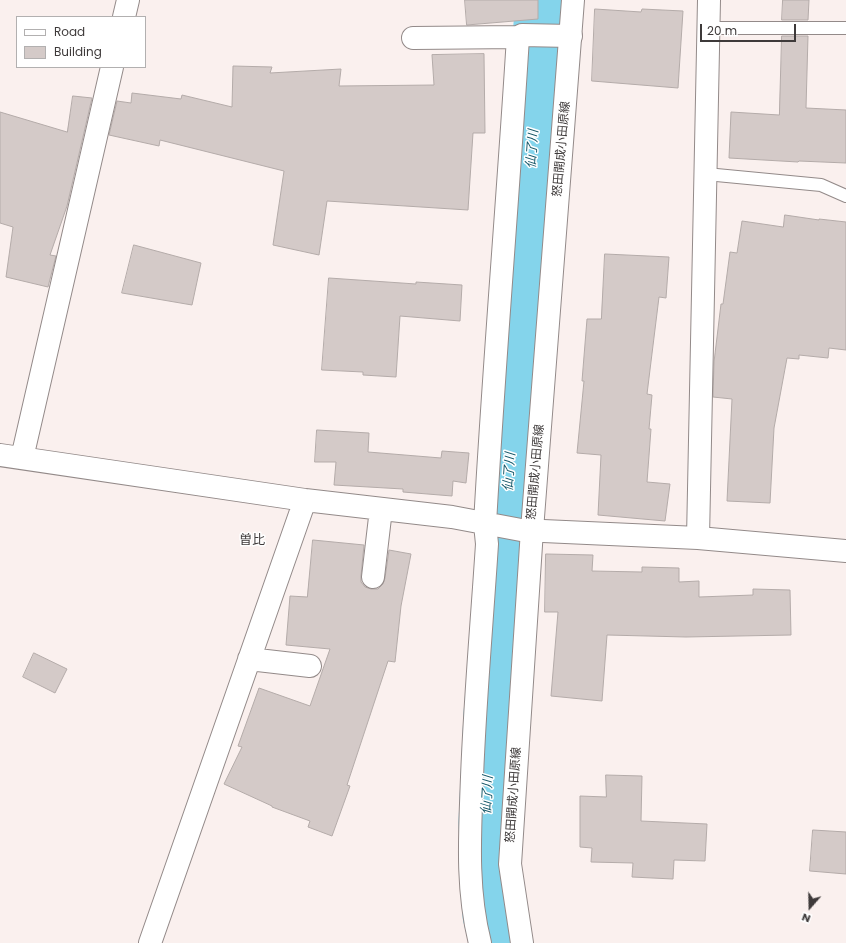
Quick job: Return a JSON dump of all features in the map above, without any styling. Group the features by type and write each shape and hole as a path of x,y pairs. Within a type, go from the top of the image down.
{"street":[{"path":"124,16 128,0"},
{"name":"怒田開成小田原線","path":"522,943 510,864 526,530 564,36 573,0"},
{"path":"698,538 709,0"},
{"path":"480,943 474,920 469,859 474,743 487,544 485,524 492,399 520,36"},
{"path":"413,38 564,36"},
{"path":"22,458 112,68"},
{"path":"0,455 305,500 452,517 526,530 698,538 846,551"},
{"path":"150,943 305,500"},
{"path":"373,577 381,509"},
{"path":"249,659 310,666"}],"lane":[{"path":"709,28 846,28"},
{"path":"706,174 821,185 846,196"}],"building":[{"path":"465,0 538,0 538,19 467,25"},
{"path":"783,0 809,0 808,20 782,20"},
{"path":"595,9 641,12 642,9 683,11 678,88 592,81"},
{"path":"782,36 808,36 806,108 846,110 846,163 729,158 731,112 779,115"},
{"path":"484,54 485,133 473,133 468,210 327,201 319,255 273,245 284,171 160,140 159,146 109,135 117,101 131,103 132,93 181,99 182,95 232,107 233,66 272,67 270,73 341,69 339,86 434,85 432,55"},
{"path":"73,96 92,98 67,206 50,255 56,256 48,287 6,277 13,227 0,223 0,112 67,132"},
{"path":"785,215 846,222 846,350 829,348 828,358 799,355 799,359 787,358 774,428 770,503 727,501 732,399 713,397 714,362 721,304 723,304 730,252 737,253 742,221 783,227"},
{"path":"134,245 201,263 192,305 122,293"},
{"path":"605,254 669,257 666,298 659,297 647,394 652,395 647,482 670,484 665,521 598,515 601,455 577,453 584,381 582,381 587,319 601,319"},
{"path":"329,278 416,284 416,282 462,285 460,321 400,316 396,377 363,375 363,372 322,370"},
{"path":"317,430 369,433 368,452 441,458 442,451 469,453 466,483 453,481 452,496 403,492 403,489 334,485 336,462 315,462"},
{"path":"313,540 364,545 361,582 365,587 371,589 378,589 383,584 389,550 411,554 401,606 395,662 388,661 347,785 350,786 332,836 308,827 310,821 272,807 224,784 242,747 238,746 259,688 310,706 330,649 286,645 290,596 307,597"},
{"path":"546,554 593,555 592,571 642,572 642,567 679,568 679,582 699,581 699,597 753,595 753,589 790,590 791,635 686,637 607,635 602,701 551,696 558,612 545,612"},
{"path":"34,653 67,669 55,693 23,677"},
{"path":"606,775 642,776 641,821 707,824 705,861 674,860 673,879 632,877 633,863 591,862 592,848 580,847 580,796 606,797"},
{"path":"813,830 846,832 846,874 810,871"}],"waterway":[{"name":"仙了川","path":"498,943 491,915 487,822 492,714 506,551 523,311 531,159 544,0"}],"district":[{"name":"曽比","path":"252,541"}]}
